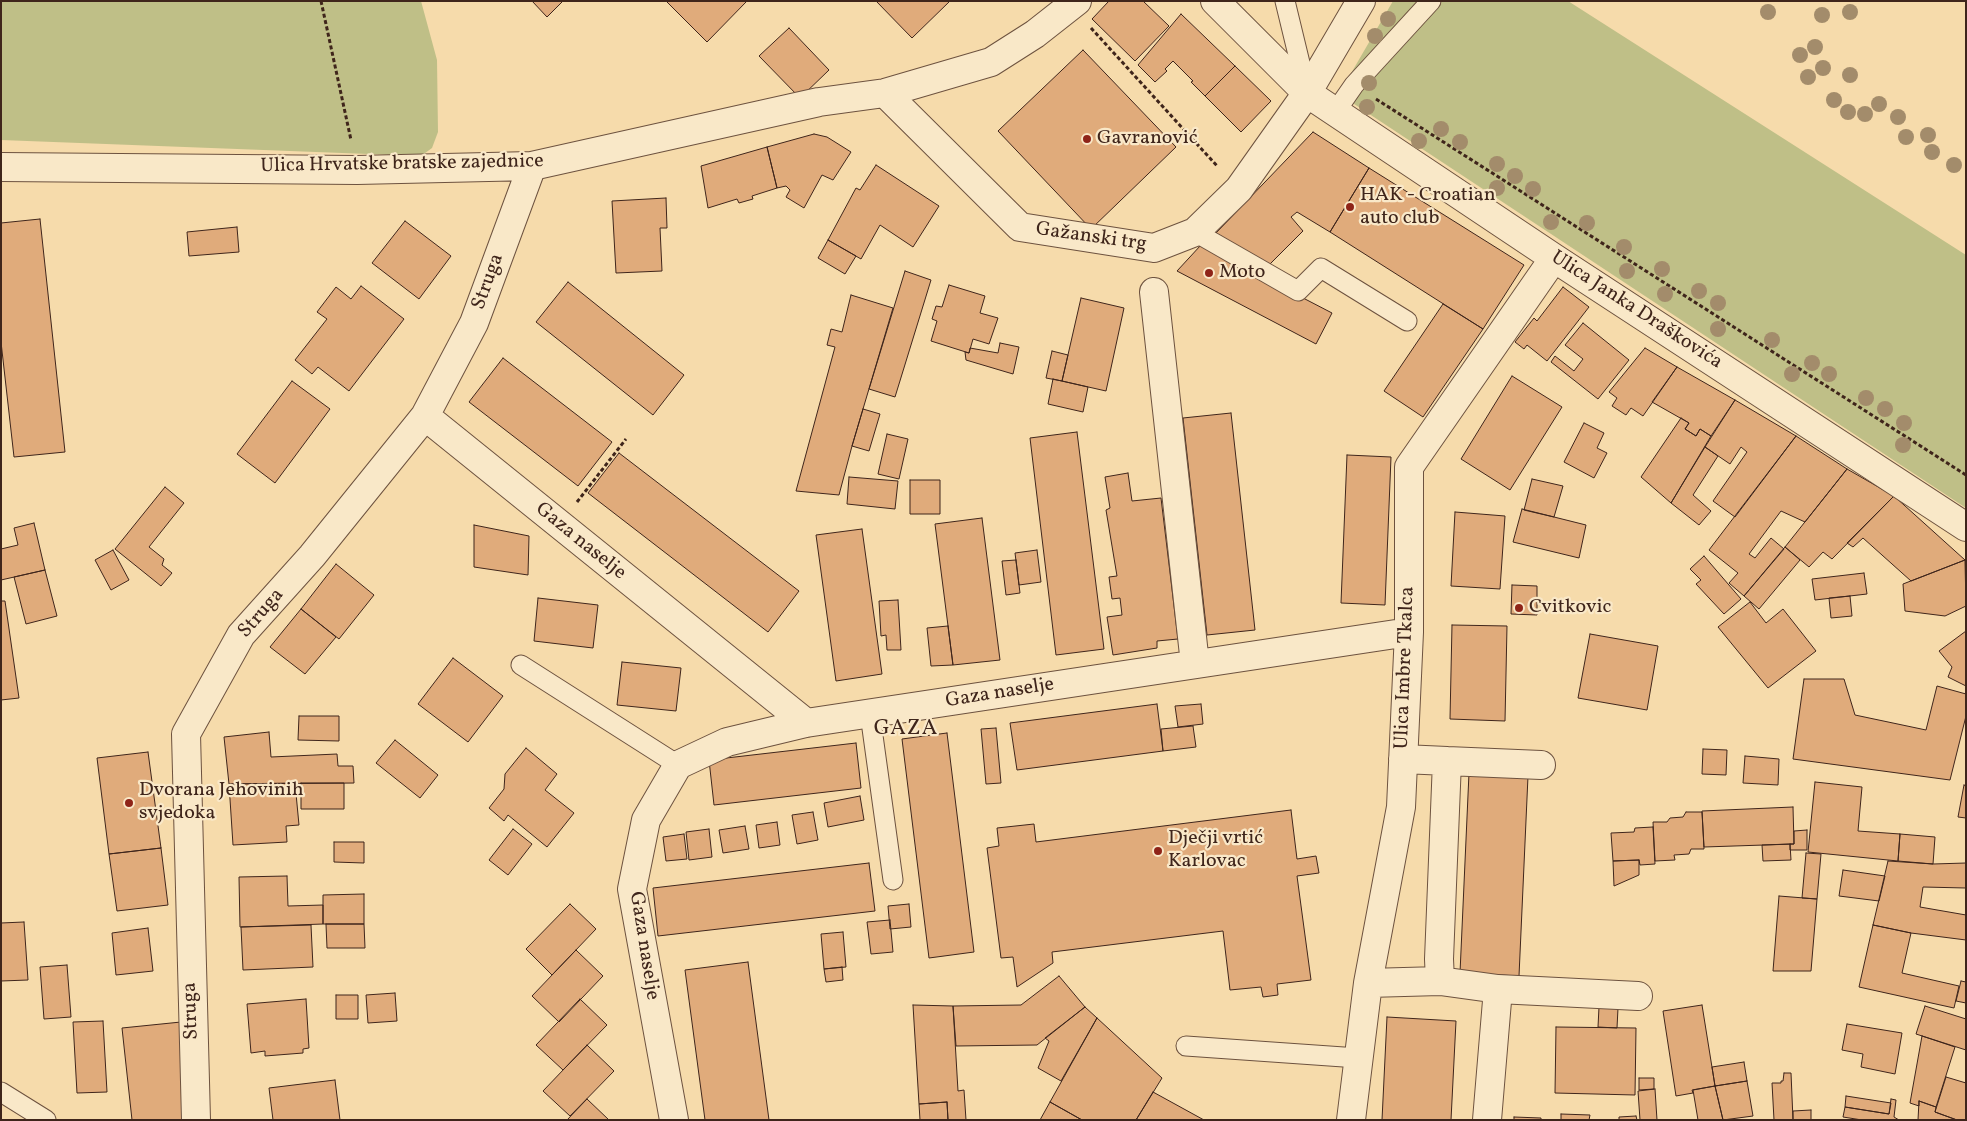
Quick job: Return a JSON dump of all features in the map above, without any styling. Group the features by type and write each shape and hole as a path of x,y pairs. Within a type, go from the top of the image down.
{"street":[{"path":"1215,1 1307,93"},
{"name":"Gažanski trg","path":"885,93 1020,227 1154,248 1195,232 1239,189 1307,93 1361,1"},
{"path":"885,93 991,62 1035,34 1074,4"},
{"name":"Ulica Hrvatske bratske zajednice","path":"1,166 357,170 532,166 819,102 885,93"},
{"name":"Ulica Janka Draškovića","path":"1307,93 1554,258 1966,527"},
{"name":"Struga","path":"196,1120 186,734 241,635 312,556 425,416 474,323 532,166"},
{"name":"Ulica Imbre Tkalca","path":"1351,1120 1368,983 1401,807 1409,632 1409,468 1554,258"},
{"path":"1154,292 1195,664"},
{"name":"Gaza naselje","path":"425,416 806,723"},
{"name":"Gaza naselje","path":"674,1120 632,889 646,820 678,765 727,742 806,723 1409,632"},
{"path":"1403,759 1541,765"},
{"path":"1440,981 1439,959 1447,761"},
{"path":"1368,983 1440,981 1498,990 1638,996"},
{"path":"1487,1120 1498,990"}],"lane":[{"path":"1285,1 1307,93"},
{"path":"1336,111 1354,85 1430,1"},
{"path":"1195,232 1298,291 1321,268 1407,321"},
{"path":"521,665 678,765"},
{"path":"870,714 893,880"},
{"path":"1186,1046 1358,1058"},
{"path":"1,1092 46,1120"}],"path":[{"path":"321,1 357,170"},
{"path":"1074,4 1239,189"},
{"path":"1354,85 1740,333 1966,475"},
{"path":"559,525 626,439"}],"green space":[{"path":"1,1 421,1 437,60 438,132 432,148 421,156 1,140"},
{"path":"1393,1 1568,1 1966,255 1966,508 1339,94"}],"building":[{"path":"532,1 563,1 547,17"},
{"path":"666,1 747,1 707,42"},
{"path":"876,1 950,1 912,38"},
{"path":"1109,1 1143,1 1169,26 1135,61 1092,19"},
{"path":"1181,14 1235,66 1205,96 1173,61 1165,69 1167,71 1155,82 1138,65"},
{"path":"789,28 829,70 800,98 759,56"},
{"name":"Gavranović","path":"1083,50 1176,147 1091,229 998,131"},
{"path":"1235,66 1271,101 1241,132 1205,96"},
{"path":"1313,132 1369,168 1330,232 1297,212 1291,217 1303,231 1269,265 1216,233"},
{"path":"814,134 827,137 851,152 833,180 822,175 804,208 786,197 790,190 786,186 777,188 767,147"},
{"path":"767,147 777,188 752,196 753,199 739,203 737,199 708,208 701,166"},
{"path":"876,165 939,206 913,247 880,225 861,259 828,240 856,188 860,190"},
{"path":"1369,168 1524,265 1483,329 1330,232"},
{"path":"666,198 667,228 660,228 662,271 616,273 612,201"},
{"path":"40,219 65,452 14,457 1,342 1,223"},
{"path":"405,221 451,256 419,299 372,263"},
{"path":"237,227 239,252 189,256 187,232"},
{"path":"828,240 856,256 845,274 818,258"},
{"path":"1201,245 1332,313 1316,344 1177,271"},
{"path":"905,271 931,280 895,397 869,389"},
{"path":"568,282 684,375 653,415 536,322"},
{"path":"949,285 985,296 980,313 998,318 989,344 973,339 969,353 931,341 937,321 932,319 936,306 942,307"},
{"path":"361,286 404,319 349,391 318,367 312,374 295,360 327,319 317,312 336,287 351,299"},
{"path":"1563,287 1589,307 1547,361 1527,345 1524,349 1515,342 1534,318 1537,321"},
{"path":"851,295 893,308 839,495 796,491 835,347 827,345 831,329 842,332"},
{"path":"1081,298 1124,308 1106,391 1062,381"},
{"path":"1443,304 1483,329 1423,417 1384,391"},
{"path":"1583,323 1629,360 1598,399 1551,362 1555,356 1574,371 1583,359 1565,345"},
{"path":"1000,343 1019,347 1013,374 966,360 965,352 969,353 970,348 998,353"},
{"path":"1645,348 1677,367 1643,416 1631,408 1626,415 1612,406 1617,398 1609,392"},
{"path":"1052,351 1068,355 1062,381 1046,378"},
{"path":"503,358 612,442 578,486 469,402"},
{"path":"1677,367 1735,400 1711,436 1700,429 1696,436 1685,429 1689,423 1652,402"},
{"path":"1512,376 1562,407 1510,490 1461,459"},
{"path":"1053,379 1088,387 1083,412 1048,404"},
{"path":"292,381 330,409 275,483 237,454"},
{"path":"1735,400 1796,436 1735,517 1713,501 1747,452 1741,447 1730,464 1705,447"},
{"path":"863,409 880,414 869,451 852,446"},
{"path":"1231,413 1255,630 1207,635 1183,418"},
{"path":"1681,418 1689,423 1685,429 1696,436 1700,429 1711,436 1671,503 1641,477"},
{"path":"1584,423 1604,433 1597,448 1607,453 1594,478 1564,462"},
{"path":"1077,432 1104,649 1056,655 1030,438"},
{"path":"887,434 908,439 899,479 878,474"},
{"path":"1796,436 1847,469 1805,522 1781,511 1749,554 1755,558 1771,538 1784,549 1744,596 1729,583 1738,573 1709,550"},
{"path":"1705,447 1718,456 1693,495 1711,511 1699,525 1671,503"},
{"path":"619,453 799,591 768,632 588,493"},
{"path":"1347,455 1391,457 1385,605 1341,603"},
{"path":"1847,469 1894,496 1832,559 1823,552 1809,567 1785,547"},
{"path":"1128,473 1132,501 1161,498 1178,639 1157,641 1157,648 1113,655 1107,617 1122,615 1120,598 1112,599 1109,577 1117,576 1106,510 1110,508 1105,477"},
{"path":"849,477 898,481 895,509 847,504"},
{"path":"1532,479 1563,486 1554,517 1524,510"},
{"path":"910,480 940,480 940,514 910,514"},
{"path":"165,487 184,503 149,547 164,559 162,565 172,573 161,586 115,549"},
{"path":"1894,496 1965,560 1911,581 1863,538 1853,547 1847,543"},
{"path":"1522,509 1586,525 1579,558 1513,542"},
{"path":"1455,512 1505,516 1500,589 1451,586"},
{"path":"982,518 1000,660 953,665 935,524"},
{"path":"34,523 45,570 1,580 1,549 18,545 14,528"},
{"path":"474,525 529,536 528,575 474,567"},
{"path":"862,529 882,674 836,681 816,535"},
{"path":"1785,547 1800,560 1759,609 1744,596"},
{"path":"113,550 129,580 111,590 95,560"},
{"path":"1037,550 1041,582 1019,585 1015,553"},
{"path":"1704,556 1741,599 1724,614 1696,584 1701,580 1690,569"},
{"path":"1016,560 1020,593 1006,595 1002,561"},
{"path":"1965,560 1966,606 1945,616 1905,611 1903,584"},
{"path":"336,564 374,595 339,639 301,609"},
{"path":"45,570 57,616 26,624 14,577"},
{"path":"1864,573 1867,594 1815,600 1812,579"},
{"path":"1512,585 1537,586 1537,615 1511,614"},
{"path":"1850,596 1852,616 1831,618 1829,598"},
{"path":"538,598 598,605 593,648 534,641"},
{"path":"898,600 901,650 887,650 886,635 881,636 879,601"},
{"path":"1,601 5,601 19,698 1,700"},
{"path":"1750,602 1766,623 1783,609 1816,651 1768,688 1718,627"},
{"path":"301,609 336,637 305,674 270,647"},
{"path":"1452,625 1507,626 1505,721 1450,719"},
{"path":"948,626 953,665 931,666 927,628"},
{"path":"1966,631 1966,686 1948,677 1952,667 1939,651"},
{"path":"1590,634 1658,646 1647,710 1578,698"},
{"path":"453,658 503,696 468,742 418,704"},
{"path":"622,662 681,668 676,711 617,705"},
{"path":"1804,679 1844,679 1855,715 1926,730 1937,686 1966,694 1966,716 1950,780 1793,759"},
{"path":"1157,704 1163,751 1017,770 1010,723"},
{"path":"1201,704 1203,724 1178,727 1175,706"},
{"path":"299,716 339,716 339,741 298,740"},
{"path":"1193,726 1196,747 1163,751 1161,729"},
{"path":"996,728 1001,783 986,784 981,729"},
{"path":"269,732 271,757 337,754 338,766 353,766 354,783 229,784 224,737"},
{"path":"947,733 974,952 929,958 902,739"},
{"path":"395,740 438,775 420,798 376,763"},
{"path":"856,743 861,788 714,805 709,760"},
{"path":"526,748 557,774 545,790 574,813 547,847 508,815 504,821 489,808 504,789 505,774"},
{"path":"1703,749 1727,750 1726,775 1702,774"},
{"name":"Dvorana Jehovinih svjedoka","path":"148,752 161,848 109,854 97,758"},
{"path":"1745,756 1779,759 1778,785 1743,783"},
{"path":"1469,773 1528,776 1519,976 1460,973"},
{"path":"1815,782 1862,787 1858,831 1900,834 1898,861 1808,852"},
{"path":"295,783 299,825 286,826 287,842 233,845 229,784"},
{"path":"301,783 344,783 344,809 301,809"},
{"path":"1964,785 1966,786 1966,818 1958,817"},
{"path":"860,796 864,820 828,827 824,803"},
{"path":"1793,807 1794,844 1704,847 1702,811"},
{"path":"1291,810 1297,859 1316,856 1319,873 1297,876 1311,980 1277,984 1278,995 1263,997 1261,987 1230,990 1223,931 1052,952 1053,963 1017,987 1013,957 1001,958 987,848 999,846 997,828 1034,824 1036,842"},
{"path":"813,812 818,840 797,844 792,815"},
{"path":"1686,812 1702,812 1704,849 1691,849 1689,854 1674,855 1675,860 1655,861 1653,822 1667,822 1670,818 1683,817"},
{"path":"777,822 780,845 759,848 756,825"},
{"path":"745,826 749,849 723,853 719,830"},
{"path":"1653,827 1655,864 1640,865 1639,860 1613,861 1611,833 1634,832 1635,828"},
{"path":"513,829 532,844 508,875 489,860"},
{"path":"709,829 712,857 689,860 686,832"},
{"path":"1807,830 1807,850 1790,850 1790,844 1794,844 1794,831"},
{"path":"684,834 687,859 666,861 663,837"},
{"path":"1900,834 1935,837 1933,864 1898,861"},
{"path":"334,842 364,842 364,863 334,862"},
{"path":"1790,844 1791,860 1763,861 1762,845"},
{"path":"161,848 168,905 117,911 109,854"},
{"path":"1806,853 1821,854 1817,899 1802,898"},
{"path":"1639,860 1639,875 1614,886 1613,861"},
{"path":"1888,861 1933,864 1966,863 1966,888 1923,887 1920,907 1966,915 1966,940 1911,933 1873,925"},
{"path":"869,863 875,911 658,936 653,888"},
{"path":"1843,870 1885,876 1879,901 1839,896"},
{"path":"287,876 288,906 323,905 323,924 240,927 239,877"},
{"path":"364,894 364,924 323,924 323,895"},
{"path":"1779,896 1817,899 1811,971 1773,971"},
{"path":"570,904 596,929 552,975 526,949"},
{"path":"909,904 911,927 890,929 888,906"},
{"path":"890,920 893,952 871,954 867,922"},
{"path":"24,922 28,980 1,981 1,923"},
{"path":"326,924 364,924 365,948 327,948"},
{"path":"311,925 313,967 243,970 241,927"},
{"path":"1873,925 1911,933 1902,973 1959,986 1954,1008 1859,987"},
{"path":"148,928 153,971 116,975 112,933"},
{"path":"843,932 846,967 824,969 821,934"},
{"path":"576,950 603,976 559,1022 532,996"},
{"path":"748,962 769,1120 705,1120 685,970"},
{"path":"67,965 71,1017 44,1019 40,967"},
{"path":"842,967 843,980 826,982 824,969"},
{"path":"1059,976 1085,1007 1037,1045 956,1046 953,1006 1021,1005"},
{"path":"1961,981 1966,982 1966,1003 1956,1001"},
{"path":"395,993 397,1021 368,1023 366,995"},
{"path":"336,995 358,995 358,1019 336,1019"},
{"path":"306,999 309,1048 303,1049 303,1053 265,1056 265,1051 251,1053 247,1004"},
{"path":"580,999 607,1025 563,1070 536,1045"},
{"path":"913,1005 953,1006 958,1091 964,1090 966,1120 948,1120 947,1102 919,1104"},
{"path":"1702,1005 1715,1086 1692,1090 1693,1093 1676,1096 1663,1011"},
{"path":"1925,1006 1966,1019 1966,1050 1916,1034"},
{"path":"1085,1007 1097,1018 1061,1081 1038,1068 1049,1041 1045,1038"},
{"path":"1599,1007 1618,1008 1617,1028 1598,1027"},
{"path":"1387,1017 1456,1021 1451,1120 1382,1120"},
{"path":"1097,1018 1162,1078 1136,1120 1082,1120 1050,1102"},
{"path":"103,1021 107,1092 77,1093 73,1022"},
{"path":"181,1022 191,1120 132,1120 122,1028"},
{"path":"1847,1024 1902,1033 1895,1074 1861,1067 1863,1054 1842,1050"},
{"path":"1556,1027 1636,1028 1635,1095 1555,1093"},
{"path":"1922,1036 1955,1047 1936,1107 1919,1101 1919,1106 1910,1103"},
{"path":"587,1045 614,1071 570,1116 543,1091"},
{"path":"1744,1062 1747,1081 1715,1086 1712,1067"},
{"path":"1784,1073 1791,1073 1793,1120 1774,1120 1772,1083 1781,1083"},
{"path":"1946,1077 1966,1083 1966,1120 1957,1120 1935,1112"},
{"path":"1639,1078 1654,1078 1654,1089 1639,1090"},
{"path":"335,1080 340,1120 273,1120 269,1088"},
{"path":"1747,1081 1753,1116 1723,1120 1715,1086"},
{"path":"1715,1086 1723,1120 1698,1120 1693,1090"},
{"path":"1655,1089 1657,1120 1640,1120 1638,1091"},
{"path":"1153,1092 1204,1120 1136,1120"},
{"path":"1846,1096 1891,1103 1889,1114 1845,1107"},
{"path":"587,1099 609,1120 567,1120"},
{"path":"1891,1099 1896,1100 1894,1117 1899,1120 1862,1120 1843,1117 1845,1107 1889,1114"},
{"path":"1919,1101 1936,1107 1935,1112 1957,1120 1918,1120"},
{"path":"947,1102 948,1120 920,1120 919,1104"},
{"path":"1050,1102 1082,1120 1040,1120"},
{"path":"1811,1110 1811,1120 1793,1120 1793,1111"},
{"path":"1561,1114 1590,1115 1589,1120 1561,1120"},
{"path":"1636,1116 1637,1120 1619,1120 1619,1117"},
{"path":"1514,1117 1541,1118 1541,1120 1514,1120"}],"place":[{"name":"Gavranović","path":"1087,139"},
{"name":"HAK - Croatian auto club","path":"1350,207"},
{"name":"Moto","path":"1209,273"},
{"name":"Cvitkovic","path":"1519,608"},
{"name":"Dvorana Jehovinih svjedoka","path":"129,803"},
{"name":"Dječji vrtić Karlovac","path":"1158,851"}],"district":[{"name":"GAZA","path":"906,730"}]}
